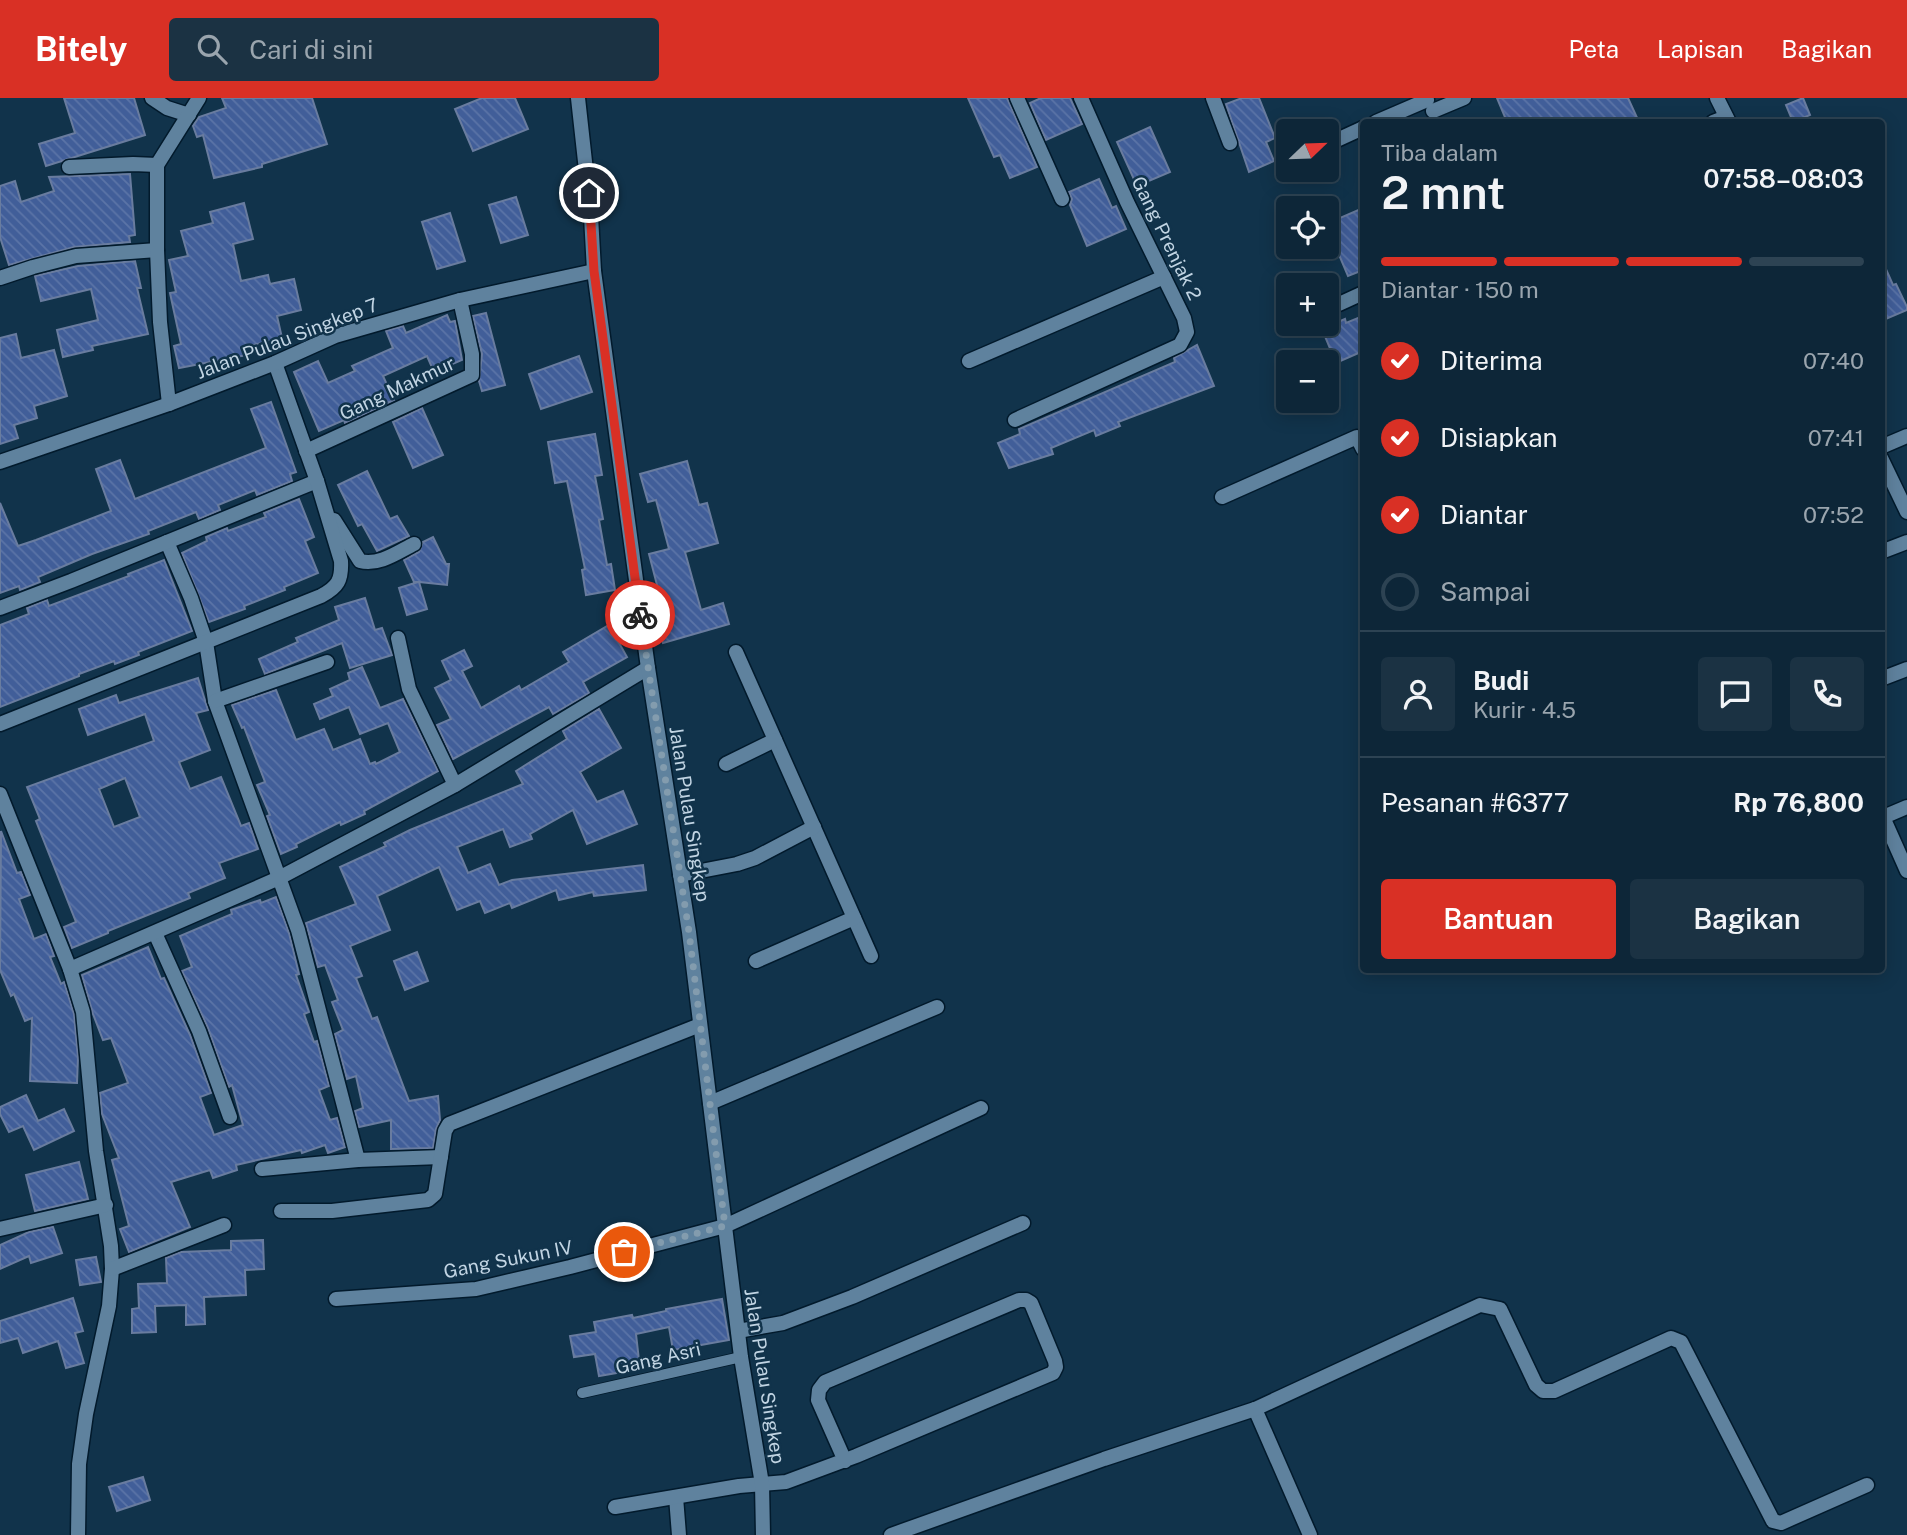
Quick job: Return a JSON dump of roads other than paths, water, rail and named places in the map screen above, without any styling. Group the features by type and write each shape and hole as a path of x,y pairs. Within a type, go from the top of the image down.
{"street":[{"path":"152,98 167,108 190,115"},
{"path":"169,404 160,322 157,165 199,98"},
{"name":"Jalan Pulau Singkep","path":"579,98 594,271 648,668 680,875 741,1357 762,1483 763,1535"},
{"path":"1017,98 1062,199"},
{"name":"Gang Prenjak 2","path":"1015,420 1180,345 1186,336 1187,327 1081,98"},
{"path":"1213,98 1230,143"},
{"path":"1388,119 1464,98"},
{"path":"1717,98 1722,119"},
{"path":"1339,139 1360,129"},
{"path":"69,167 157,165"},
{"path":"0,278 76,256 157,250"},
{"name":"Jalan Pulau Singkep 7","path":"0,462 169,404 275,363 335,335 460,300 594,271"},
{"path":"969,361 1164,277"},
{"path":"1339,304 1360,294"},
{"name":"Gang Makmur","path":"306,451 472,375 472,354 460,300"},
{"path":"0,724 321,596 337,586 342,573 341,561 317,481 275,363"},
{"path":"1885,445 1907,436"},
{"path":"1222,497 1357,437 1360,443"},
{"path":"1885,466 1907,512"},
{"path":"0,608 317,481"},
{"path":"324,504 360,561 380,561 414,544"},
{"path":"167,542 206,642 215,701 298,930 358,1160"},
{"path":"1885,550 1907,542"},
{"path":"398,638 409,689 455,785"},
{"path":"736,652 871,956"},
{"path":"215,701 327,663"},
{"path":"70,970 279,878 455,785 648,668"},
{"path":"1885,677 1907,669"},
{"path":"726,764 775,740"},
{"path":"0,794 70,970 83,1012 96,1152 106,1205 112,1269 109,1306 86,1414 79,1464 78,1535"},
{"path":"1885,816 1907,807"},
{"path":"1885,823 1907,871"},
{"path":"680,875 746,861 814,827"},
{"path":"756,961 854,918"},
{"path":"155,933 199,1031 230,1117"},
{"path":"710,1103 937,1007"},
{"path":"281,1211 331,1211 424,1202 435,1194 446,1127 452,1122 700,1025"},
{"name":"Gang Sukun IV","path":"336,1299 476,1289 725,1226 981,1108"},
{"path":"262,1169 358,1160 441,1157"},
{"path":"0,1229 106,1205"},
{"path":"738,1331 794,1319 852,1297 1023,1223"},
{"path":"112,1269 224,1225"},
{"path":"615,1507 762,1483 786,1482 845,1461 1053,1373 1055,1361 1031,1303 1019,1300 825,1382 819,1390 818,1400 845,1461"},
{"path":"891,1535 1104,1459 1255,1409 1480,1306 1500,1309 1536,1385 1543,1391 1554,1391 1671,1338 1681,1342 1773,1521 1782,1523 1867,1485"},
{"path":"1255,1409 1310,1535"},
{"path":"676,1497 678,1535"}],"lane":[{"name":"Gang Asri","path":"582,1393 741,1357"}]}
